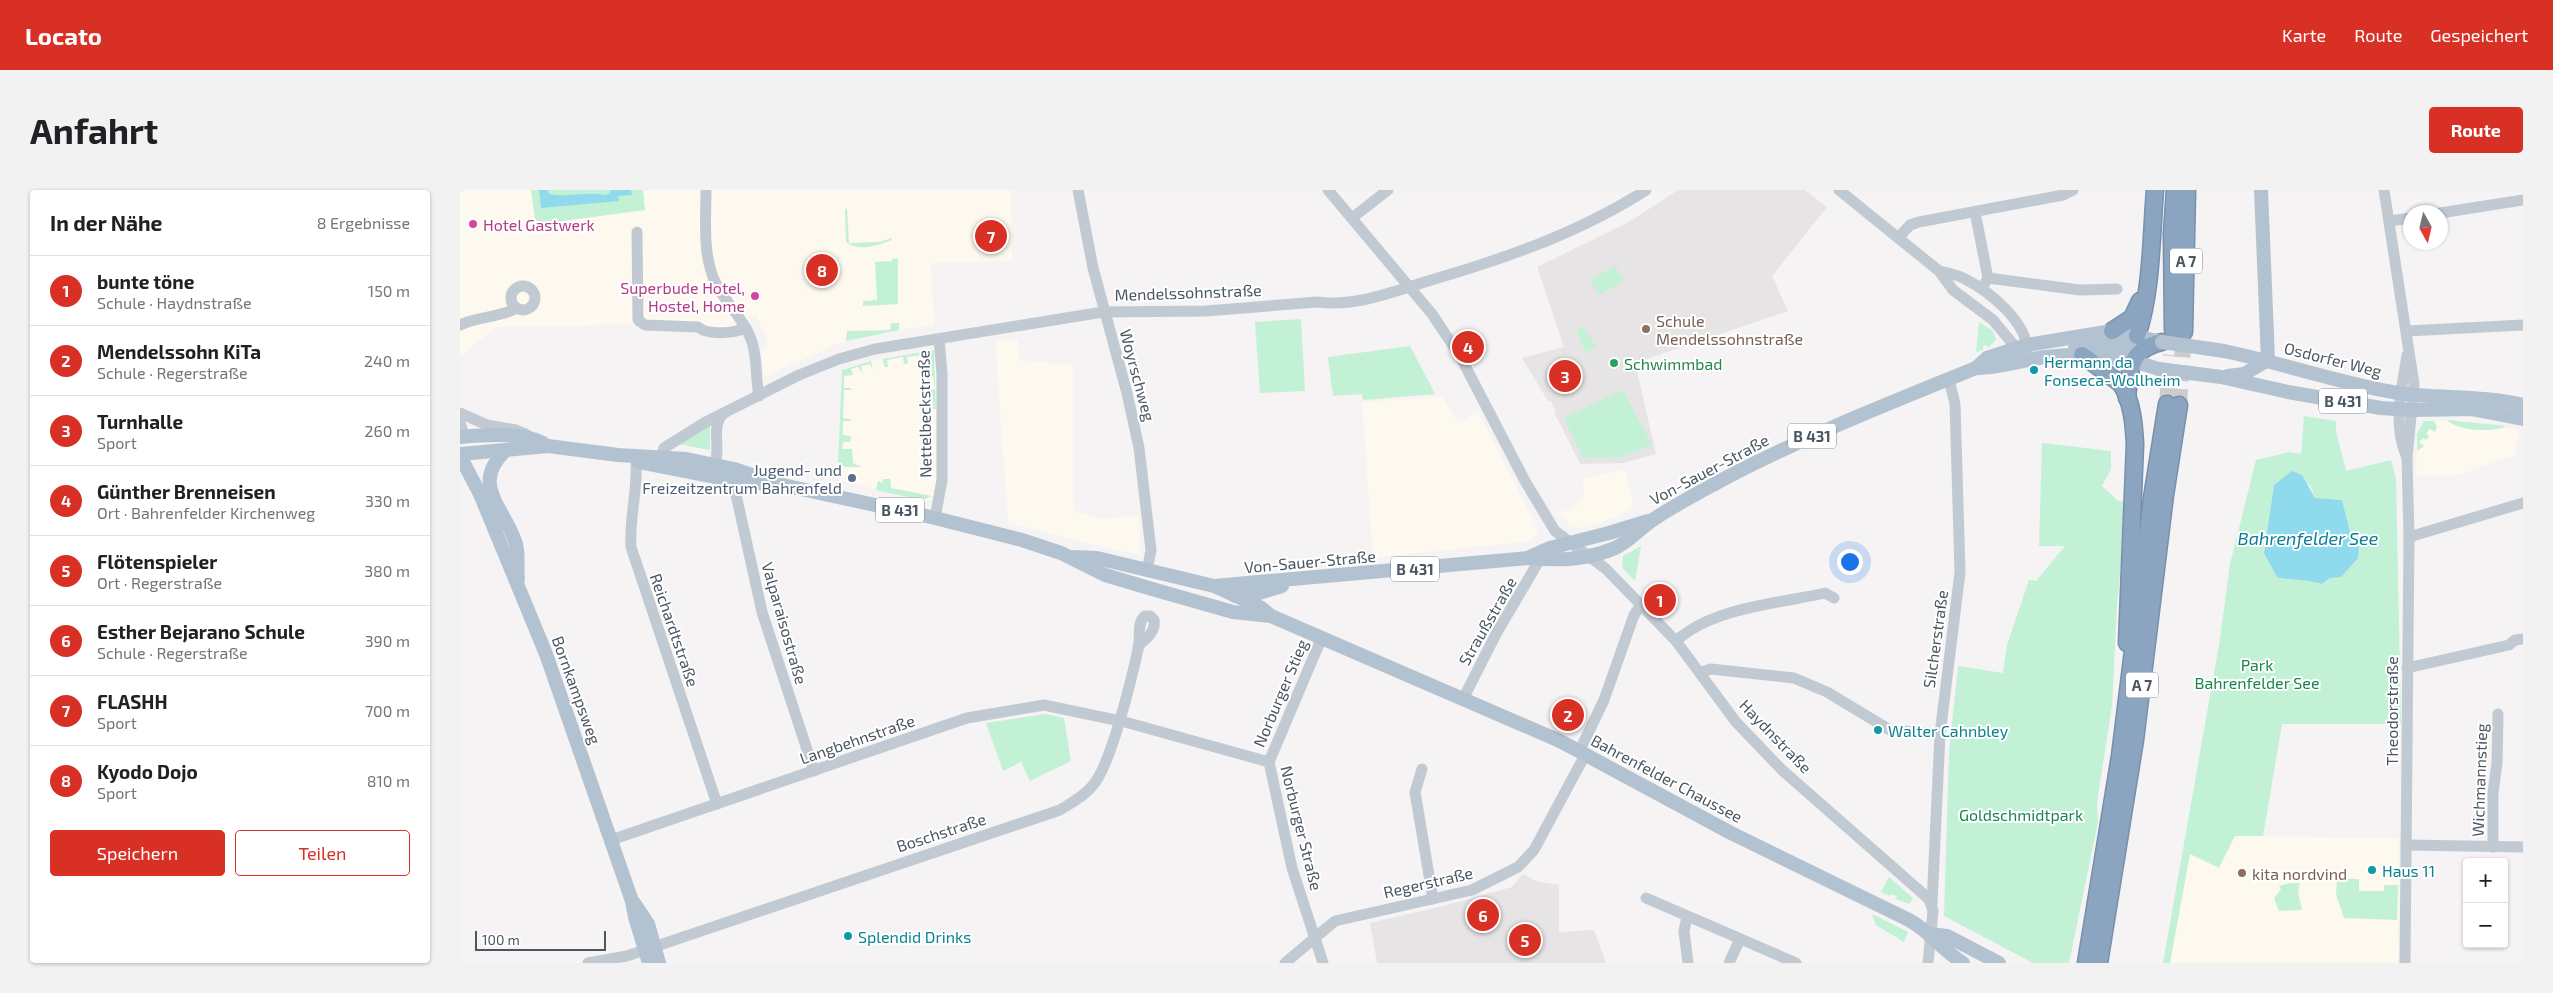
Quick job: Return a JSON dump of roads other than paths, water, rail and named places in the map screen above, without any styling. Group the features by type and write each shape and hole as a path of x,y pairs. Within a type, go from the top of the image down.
{"highway":[{"path":"2127,398 2149,290 2148,275 2156,190"},
{"name":"A 7","path":"2173,335 2172,241 2175,190"},
{"name":"A 7","path":"2173,335 2187,190"},
{"path":"2112,331 2128,322 2136,313 2148,275"},
{"path":"2137,349 2173,335"},
{"path":"2082,355 2116,379 2125,390 2132,414 2135,444 2126,630 2130,680"},
{"name":"A 7","path":"2086,963 2130,680 2152,498 2173,405 2165,495 2135,740 2099,963"}],"main road":[{"path":"2221,377 2244,374 2268,360 2261,190"},
{"name":"B 431","path":"2022,346 2112,331 2137,349 2159,369 2221,377 2288,392 2405,410 2470,409 2523,418"},
{"name":"Osdorfer Weg","path":"2173,335 2224,351 2268,360 2336,379 2407,394 2495,399 2523,405"},
{"name":"B 431","path":"2057,356 2074,349 2102,344 2121,345 2137,349"},
{"name":"Von-Sauer-Straße","path":"1214,586 1540,559 1588,557 1615,548 1652,520 1772,454 1839,424 1976,368 1987,358 2022,346"},
{"name":"B 431","path":"2026,360 2057,356 2096,355 2137,349"},
{"name":"Von-Sauer-Straße","path":"1976,368 1992,368 2026,360"},
{"name":"Bahrenfelder Chaussee","path":"463,437 491,436 618,455 661,457 715,464 756,475 778,484"},
{"name":"Bornkampsweg","path":"463,437 463,454 546,654 650,953 659,963"},
{"name":"Bahrenfelder Chaussee","path":"463,454 497,461 543,443"},
{"name":"Bahrenfelder Chaussee","path":"618,455 671,469 736,481 778,484 934,518 1022,540 1071,557 1104,574 1185,599 1239,613 1271,616"},
{"path":"497,461 490,488 502,518 506,556"},
{"path":"502,518 511,529 518,553 517,570 520,592"},
{"name":"Von-Sauer-Straße","path":"1540,559 1550,548 1652,520"},
{"path":"1588,557 1609,533"},
{"path":"1540,559 1569,544"},
{"name":"Bahrenfelder Chaussee","path":"1071,557 1097,558 1214,586 1260,607 1271,616 1582,753 1731,832 1889,910 1931,934 1947,936 1999,963"},
{"name":"Bahrenfelder Chaussee","path":"1185,599 1259,593 1301,579"},
{"name":"Bahrenfelder Chaussee","path":"1931,934 1944,951 1964,963"}],"street":[{"path":"706,190 706,247 709,266 717,286 746,328 754,350 759,396"},
{"name":"Woyrschweg","path":"1078,190 1103,312 1127,393 1139,448 1151,550 1147,571"},
{"path":"1328,190 1432,314 1460,356 1534,498 1555,531 1569,544 1588,557"},
{"path":"1352,218 1388,190"},
{"name":"Mendelssohnstraße","path":"661,457 664,448 668,444 799,375 839,359 875,349 1103,312 1206,311 1317,302 1334,304 1373,298 1486,264 1528,248 1600,215 1646,190"},
{"path":"1839,190 1939,272 1948,286 2022,346"},
{"path":"1898,238 1914,224 2063,195 2073,190"},
{"name":"Theodorstraße","path":"2384,190 2408,347 2407,394 2402,447 2407,458 2409,537 2405,963"},
{"path":"2448,212 2523,200"},
{"path":"1971,303 1988,278 1976,212"},
{"path":"2390,221 2403,219"},
{"path":"637,232 638,320 645,326 698,327 700,330 716,332 733,332 746,328"},
{"path":"1939,272 1961,277 1981,289 2009,314 2020,329 2026,360"},
{"path":"1988,278 2080,290 2117,289"},
{"path":"460,325 476,318 503,314 517,308"},
{"path":"2407,331 2523,325"},
{"name":"Nettelbeckstraße","path":"934,518 942,480 942,374 938,339"},
{"name":"Silcherstraße","path":"1932,904 1940,734 1960,564 1956,404 1949,379"},
{"path":"460,413 487,425 516,430 543,443"},
{"path":"699,474 711,470 715,464 717,424 725,413"},
{"path":"460,423 463,437"},
{"path":"661,457 671,469"},
{"name":"Reichardtstraße","path":"636,461 636,494 630,531 631,547 717,804"},
{"name":"Valparaisostraße","path":"736,481 735,490 762,612 814,771"},
{"path":"2409,537 2523,503"},
{"name":"Haydnstraße","path":"1588,557 1606,569 1676,641 1701,672 1736,722 1782,770 1932,904"},
{"name":"Straußstraße","path":"1462,699 1496,634 1540,559"},
{"path":"1676,641 1689,629 1743,609 1825,593 1834,598"},
{"name":"Regerstraße","path":"1285,963 1335,921 1458,895 1480,887 1508,873 1527,859 1534,850 1582,753 1604,700 1634,615 1641,605"},
{"name":"Norburger Stieg","path":"1269,762 1322,637"},
{"path":"2408,668 2509,645 2515,640 2523,639"},
{"name":"Boschstraße","path":"588,963 650,953 1060,810 1081,797 1094,784 1103,769 1118,722 1138,646"},
{"path":"1701,672 1711,669 1794,678 1827,692 1890,730 1940,734"},
{"name":"Langbehnstraße","path":"611,840 982,714 1044,705 1118,722"},
{"name":"Wichmannstieg","path":"2493,846 2493,793 2497,763 2498,714"},
{"name":"Norburger Straße","path":"1118,722 1192,740 1269,762 1292,868 1323,963"},
{"path":"1422,769 1414,792 1434,899"},
{"path":"2406,845 2523,847"},
{"path":"1646,898 1796,963"},
{"path":"1928,963 1932,904"},
{"path":"1687,917 1684,931 1688,963"},
{"path":"1730,961 1740,939"}],"water":[{"path":"539,190 548,190 549,194 556,195 605,195 609,194 611,190 631,190 632,195 618,196 619,201 541,208"},
{"name":"Bahrenfelder See","path":"2292,471 2302,475 2315,498 2342,500 2352,540 2359,546 2358,558 2341,577 2330,578 2322,584 2277,577 2264,553 2274,485"}],"tunnel":[{"path":"2179,405 2184,332"},
{"path":"2167,404 2171,355"}],"place":[{"name":"Hotel Gastwerk","path":"473,224"},
{"name":"FLASHH","path":"991,236"},
{"name":"Kyodo Dojo","path":"822,270"},
{"name":"Superbude Hotel, Hostel, Home","path":"755,296"},
{"name":"Schule Mendelssohnstraße","path":"1646,329"},
{"name":"Günther Brenneisen","path":"1468,347"},
{"name":"Schwimmbad","path":"1614,363"},
{"name":"Hermann da Fonseca-Wollheim","path":"2034,370"},
{"name":"Turnhalle","path":"1565,376"},
{"name":"Jugend- und Freizeitzentrum Bahrenfeld","path":"852,478"},
{"name":"bunte töne","path":"1660,600"},
{"name":"Mendelssohn KiTa","path":"1568,715"},
{"name":"Walter Cahnbley","path":"1878,730"},
{"name":"Haus 11","path":"2372,870"},
{"name":"kita nordvind","path":"2242,873"},
{"name":"Esther Bejarano Schule","path":"1483,915"},
{"name":"Splendid Drinks","path":"848,936"},
{"name":"Flötenspieler","path":"1525,940"}],"park label":[{"name":"Park Bahrenfelder See","path":"2257,673"},
{"name":"Goldschmidtpark","path":"2021,814"}]}
